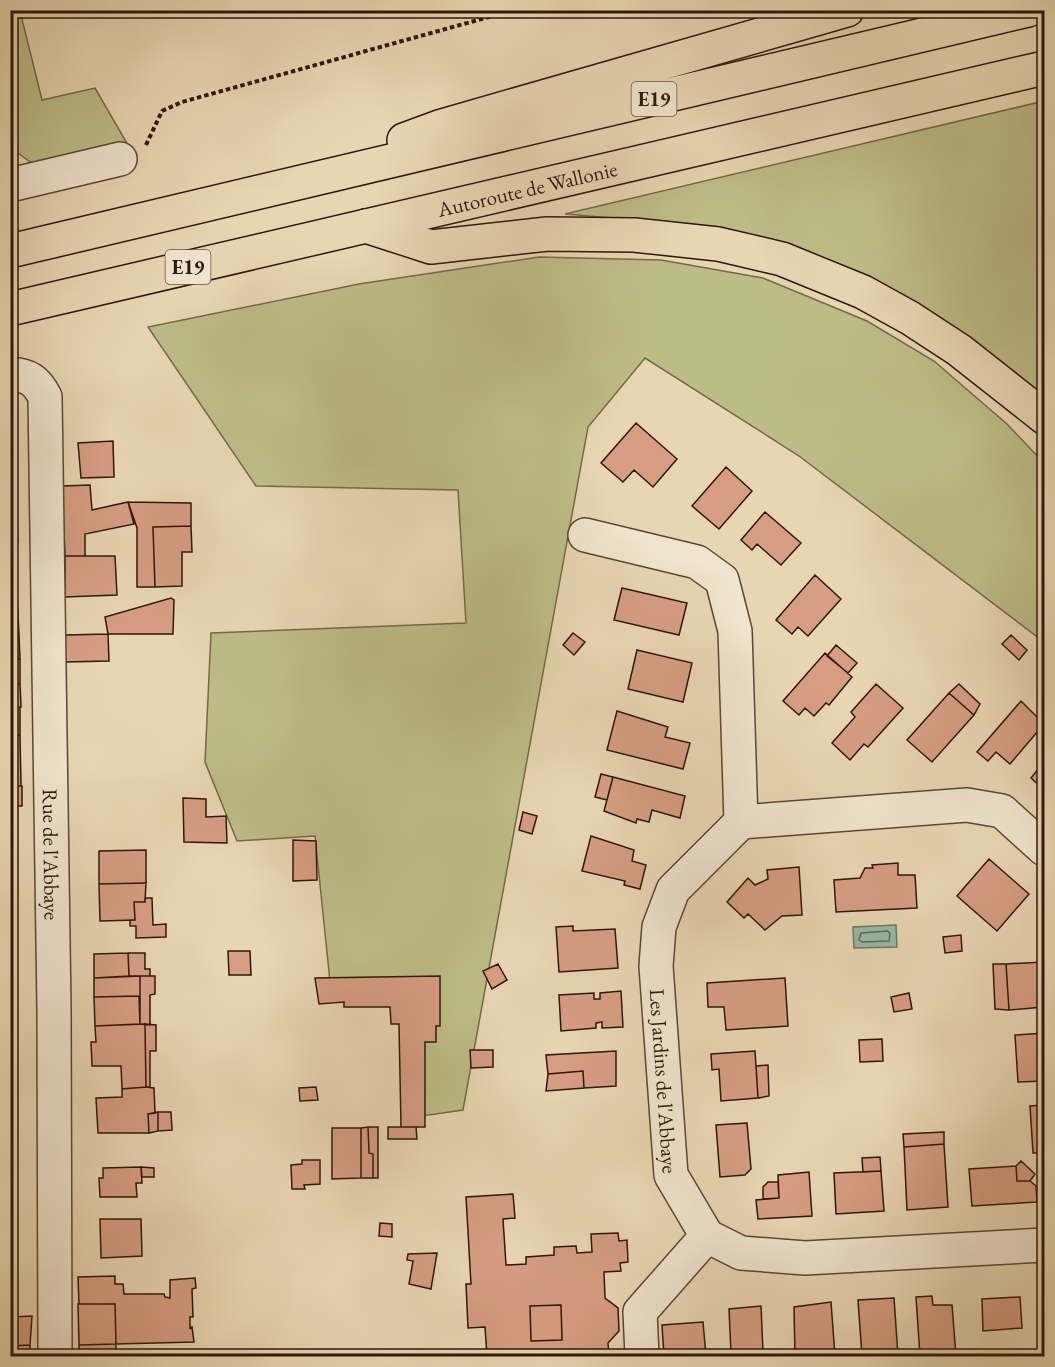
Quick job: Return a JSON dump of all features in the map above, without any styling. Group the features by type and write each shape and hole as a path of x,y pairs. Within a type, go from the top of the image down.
{"highway":[{"path":"279,188 442,126 847,10"},
{"name":"E19","path":"10,250 1028,10"},
{"name":"Autoroute de Wallonie","path":"10,309 1044,68"},
{"path":"366,226 431,247 547,234 634,235 718,244 782,259 863,292 910,318 959,350 1044,417"}],"street":[{"path":"10,185 120,159"},
{"name":"Rue de l'Abbaye","path":"11,374 30,377 39,385 45,397 54,1021 55,1356"},
{"path":"585,535 698,562 722,580 735,631 741,822 967,804 1002,811 1044,849"},
{"name":"Les Jardins de l'Abbaye","path":"707,1236 671,1175 656,966 659,927 673,891 741,822"},
{"path":"642,1356 640,1312 707,1236 741,1253 805,1258 1044,1245"}],"path":[{"path":"120,159 144,150 162,111 182,102 514,10"}],"green space":[{"path":"11,11 20,11 42,100 95,88 128,145 40,169 11,148"},
{"path":"1044,101 1044,399 696,225 565,214"},
{"path":"539,257 661,260 763,278 867,321 934,361 1007,424 1044,463 1044,642 799,456 645,358 588,427 463,1110 422,1116 415,986 331,991 315,836 237,841 205,762 211,633 466,623 458,490 256,486 148,327 359,284"}],"water":[{"path":"896,925 897,947 854,948 853,927"}],"building":[{"path":"10,390 14,390 15,433 10,434"},
{"path":"636,423 677,459 653,487 634,470 623,482 601,463"},
{"path":"113,441 114,477 81,478 78,443"},
{"path":"726,467 752,491 719,529 692,506"},
{"path":"90,485 92,510 128,502 134,524 85,534 85,556 65,556 62,486"},
{"path":"10,487 15,487 18,542 10,542"},
{"path":"128,502 191,503 191,526 153,527 155,587 137,587 137,528"},
{"path":"765,512 801,543 781,565 757,544 752,550 741,540"},
{"path":"191,526 192,552 182,552 182,586 155,587 153,527"},
{"path":"65,556 115,556 117,595 65,597"},
{"path":"815,575 841,599 808,636 798,627 792,634 776,620"},
{"path":"622,588 687,603 679,635 614,620"},
{"path":"10,596 17,596 19,635 10,635"},
{"path":"171,598 174,600 173,634 108,634 105,617"},
{"path":"573,633 585,642 574,655 563,645"},
{"path":"108,634 109,661 65,662 65,635"},
{"path":"10,635 19,635 20,659 10,659"},
{"path":"1011,635 1027,650 1019,660 1002,644"},
{"path":"836,645 857,663 848,673 827,656"},
{"path":"637,650 692,663 683,702 628,689"},
{"path":"825,653 852,677 829,705 826,703 814,716 805,708 799,715 783,701"},
{"path":"10,659 20,659 20,684 10,684"},
{"path":"10,684 20,684 21,707 10,708"},
{"path":"876,684 903,708 868,747 864,744 850,760 832,743 855,717 851,712"},
{"path":"959,684 980,704 974,715 949,693"},
{"path":"949,693 974,715 932,762 907,740"},
{"path":"1021,701 1044,724 1010,764 996,752 988,761 977,752"},
{"path":"20,707 20,735 10,735 10,708"},
{"path":"617,711 668,727 665,737 690,743 683,769 607,750"},
{"path":"10,735 20,735 21,786 10,786"},
{"path":"1044,762 1044,790 1031,778"},
{"path":"601,774 613,777 607,800 595,797"},
{"path":"613,777 685,796 680,818 652,810 649,822 637,819 636,823 604,811"},
{"path":"10,786 22,786 22,806 10,806"},
{"path":"183,798 206,799 206,817 226,816 227,843 184,842"},
{"path":"523,812 537,816 532,834 519,830"},
{"path":"591,836 634,850 632,861 646,865 640,889 624,885 625,881 582,871"},
{"path":"293,840 316,841 317,880 293,881"},
{"path":"146,850 146,883 99,884 99,851"},
{"path":"989,859 1029,894 997,931 957,896"},
{"path":"898,863 898,875 915,875 917,908 836,912 834,880 860,878 865,868 873,868 872,865"},
{"path":"799,867 802,915 782,916 765,930 748,914 744,918 727,902 748,878 755,885 768,879 767,870"},
{"path":"146,883 145,902 134,902 135,920 100,921 99,884"},
{"path":"145,898 152,898 153,925 166,924 166,937 136,938 136,926 130,926 130,920 135,920 134,902 145,902"},
{"path":"573,926 573,931 615,929 618,968 559,972 556,927"},
{"path":"961,935 962,951 945,953 943,937"},
{"path":"228,951 250,951 251,975 229,975"},
{"path":"128,953 129,976 94,978 94,954"},
{"path":"128,953 145,953 145,969 150,969 150,976 129,976"},
{"path":"1044,962 1043,1007 1009,1010 1006,964"},
{"path":"498,964 507,980 492,989 483,971"},
{"path":"993,964 1006,964 1009,1010 995,1009"},
{"path":"140,976 140,996 94,997 94,978"},
{"path":"140,976 155,976 155,994 150,995 150,1025 140,1024"},
{"path":"440,976 440,1026 436,1026 436,1042 425,1042 425,1127 401,1127 399,1024 391,1024 390,1007 344,1007 344,1002 319,1004 315,978"},
{"path":"785,978 788,1026 726,1030 724,1007 708,1007 707,983"},
{"path":"621,991 623,1027 602,1028 602,1022 596,1023 596,1028 561,1031 559,995 594,993 594,999 600,999 600,993"},
{"path":"909,993 912,1009 894,1012 891,997"},
{"path":"139,996 140,1024 95,1026 94,997"},
{"path":"145,1024 146,1087 122,1089 121,1066 92,1066 91,1042 96,1042 95,1026"},
{"path":"145,1024 156,1025 156,1051 150,1051 150,1087 146,1087"},
{"path":"1044,1033 1044,1081 1018,1082 1015,1035"},
{"path":"882,1039 883,1061 860,1062 859,1040"},
{"path":"470,1050 493,1050 493,1067 471,1068"},
{"path":"616,1051 616,1086 584,1088 583,1071 548,1074 546,1055"},
{"path":"755,1051 758,1098 721,1101 719,1069 712,1070 711,1054"},
{"path":"768,1065 769,1096 758,1098 756,1066"},
{"path":"583,1071 584,1088 546,1091 548,1074"},
{"path":"316,1087 318,1100 300,1101 299,1088"},
{"path":"154,1088 155,1113 148,1114 149,1133 98,1133 96,1098 122,1097 122,1089"},
{"path":"1044,1105 1044,1153 1033,1153 1030,1106"},
{"path":"158,1112 171,1112 172,1130 158,1131"},
{"path":"158,1112 158,1131 149,1133 148,1114"},
{"path":"747,1123 751,1169 745,1175 720,1177 716,1125"},
{"path":"368,1127 378,1127 378,1178 373,1178 373,1154 369,1153"},
{"path":"368,1127 369,1153 373,1154 373,1178 361,1178 361,1128"},
{"path":"388,1127 416,1127 417,1139 388,1139"},
{"path":"332,1128 361,1128 361,1178 332,1179"},
{"path":"944,1132 944,1144 904,1147 903,1134"},
{"path":"944,1144 948,1207 907,1210 904,1147"},
{"path":"880,1157 881,1171 863,1172 862,1158"},
{"path":"302,1160 320,1160 320,1184 304,1185 305,1189 292,1189 291,1165 302,1164"},
{"path":"1021,1161 1035,1174 1030,1181 1017,1181 1016,1166"},
{"path":"1016,1166 1017,1181 1030,1181 1036,1186 1037,1202 972,1206 969,1169"},
{"path":"141,1167 142,1183 136,1183 137,1197 100,1197 99,1178 103,1178 103,1168"},
{"path":"141,1167 154,1168 154,1177 142,1177"},
{"path":"881,1171 884,1211 836,1214 834,1173"},
{"path":"809,1172 812,1216 758,1219 756,1200 779,1198 778,1175"},
{"path":"768,1182 778,1182 779,1198 763,1199 763,1187"},
{"path":"513,1194 515,1218 503,1219 506,1265 526,1264 526,1257 554,1255 554,1247 576,1246 577,1253 592,1252 591,1234 618,1233 619,1241 627,1240 628,1262 620,1263 621,1271 604,1272 605,1298 618,1308 619,1331 608,1343 609,1356 487,1356 485,1327 468,1328 466,1284 471,1284 466,1197","holes":["561,1305 562,1340 531,1341 530,1306"]},
{"path":"100,1219 141,1219 142,1256 101,1258"},
{"path":"380,1223 392,1224 392,1237 379,1236"},
{"path":"437,1253 431,1289 409,1284 413,1261 407,1260 408,1254"},
{"path":"115,1276 115,1284 123,1284 124,1294 164,1294 165,1297 170,1298 170,1280 195,1278 196,1288 192,1289 193,1317 190,1317 194,1342 116,1344 115,1304 79,1304 78,1277"},
{"path":"932,1296 933,1305 952,1305 956,1356 920,1356 916,1297"},
{"path":"1020,1297 1022,1328 983,1331 982,1299"},
{"path":"894,1298 898,1356 862,1356 858,1300"},
{"path":"831,1302 835,1356 795,1356 794,1307"},
{"path":"78,1304 115,1304 116,1344 79,1345"},
{"path":"561,1305 562,1340 531,1341 530,1306"},
{"path":"761,1306 763,1352 731,1353 729,1309"},
{"path":"32,1316 30,1345 10,1346 10,1317"},
{"path":"703,1322 706,1356 664,1356 662,1325"},
{"path":"116,1344 116,1356 79,1356 79,1345"},
{"path":"30,1345 30,1356 10,1356 10,1346"},
{"path":"763,1352 763,1356 731,1356 731,1353"}]}
